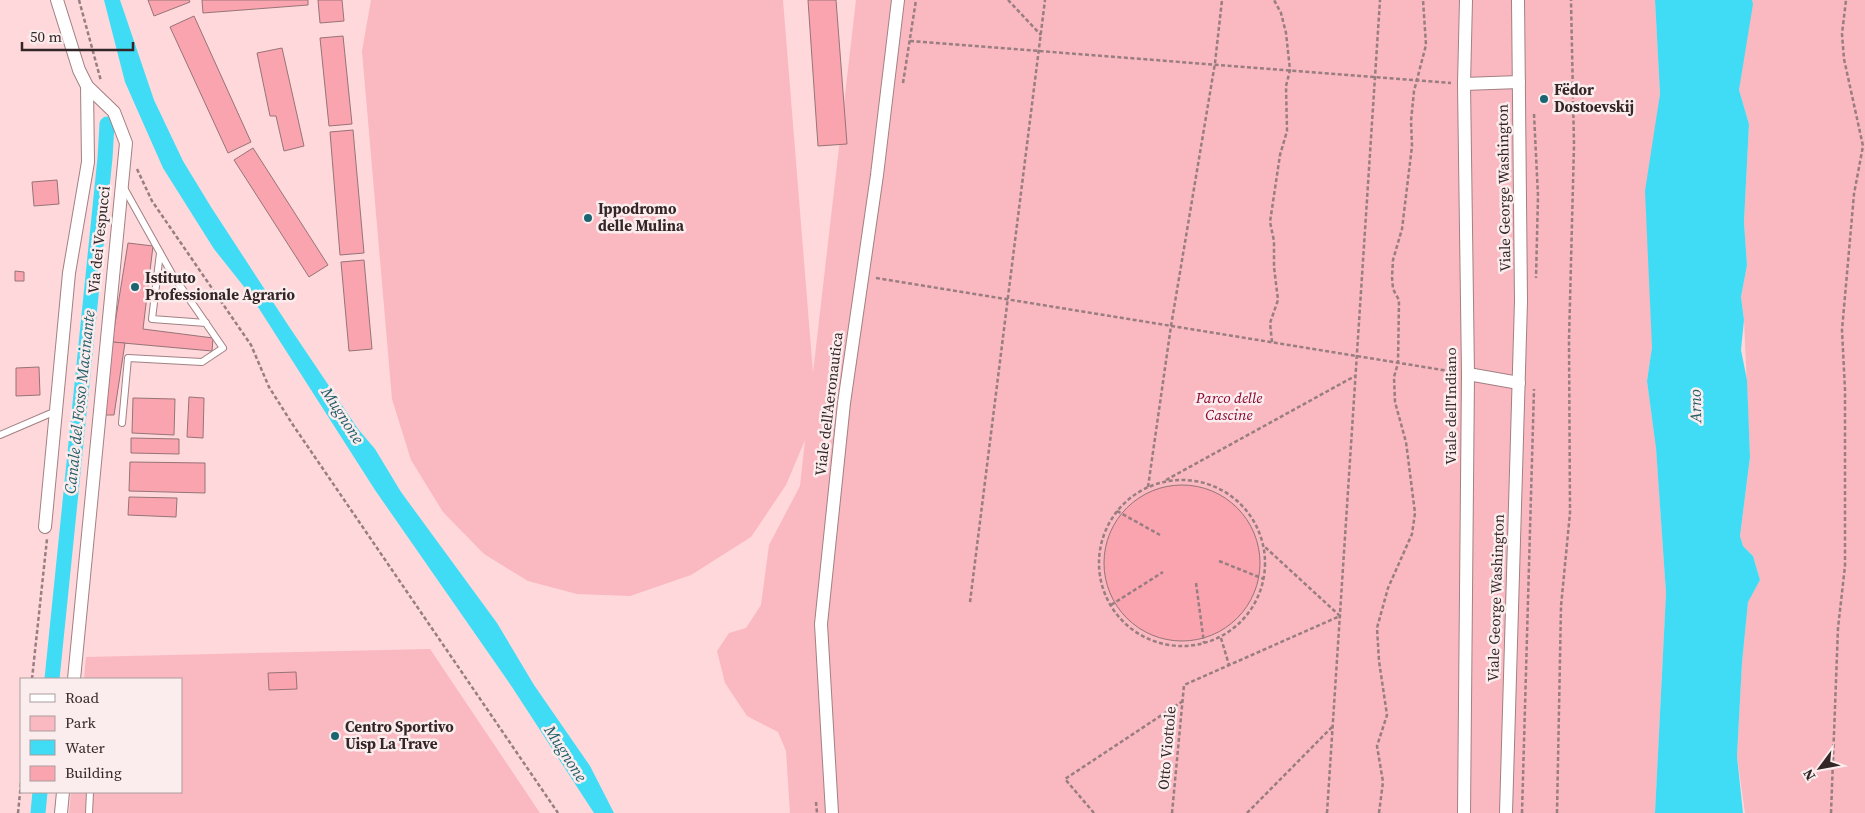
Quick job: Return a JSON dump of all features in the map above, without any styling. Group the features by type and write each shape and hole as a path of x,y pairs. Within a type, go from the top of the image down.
{"street":[{"name":"Via dei Vespucci","path":"57,0 79,70 94,93 114,112 126,143 74,678"},
{"name":"Viale dell'Aeronautica","path":"832,813 821,624 844,404 877,175 898,0"},
{"name":"Viale dell'Indiano","path":"1464,813 1468,374 1464,84 1466,0"},
{"name":"Viale George Washington","path":"1506,813 1521,301 1518,0"},
{"name":"Viale George Washington","path":"1464,84 1519,82"},
{"name":"Via dei Vespucci","path":"45,528 69,273 88,162 94,93"},
{"path":"1468,374 1519,383"},
{"path":"61,813 63,793"}],"lane":[{"path":"121,183 160,252 223,348 202,362 128,358 122,423"},
{"path":"160,252 152,319 206,323"},
{"path":"0,435 56,410"},
{"path":"89,813 90,793"}],"path":[{"path":"79,0 102,79 94,93"},
{"path":"902,89 916,0"},
{"path":"1008,0 1041,36"},
{"path":"970,602 1045,0"},
{"path":"1148,487 1215,63 1222,0"},
{"path":"1272,342 1270,323 1278,300 1274,267 1274,241 1270,222 1280,155 1287,131 1286,86 1290,70 1286,33 1281,13 1274,0"},
{"path":"1327,813 1380,0"},
{"path":"1378,813 1383,782 1378,746 1387,715 1379,661 1377,628 1388,588 1412,534 1414,513 1406,442 1395,402 1394,377 1398,363 1399,300 1393,289 1392,277 1393,260 1402,229 1414,135 1411,121 1414,91 1426,44 1423,0"},
{"path":"1557,813 1561,606 1570,513 1569,340 1574,145 1571,0"},
{"path":"1831,813 1838,628 1845,566 1845,390 1842,330 1854,194 1863,146 1844,60 1842,34 1846,0"},
{"path":"910,41 1215,63 1464,84"},
{"path":"137,168 152,201 251,345 269,387 293,425 558,813"},
{"path":"876,269 874,278 1468,374"},
{"path":"1163,482 1197,482 1209,485 1231,496 1254,521 1263,546 1264,578 1254,605 1244,619 1220,637 1204,643 1180,646 1150,640 1124,622 1111,605 1102,586 1099,563 1104,535 1117,511 1129,499 1148,487 1163,482 1355,376"},
{"path":"1117,511 1160,534"},
{"path":"32,678 48,532 45,528"},
{"path":"1263,546 1340,616"},
{"path":"1219,562 1264,578"},
{"path":"1111,605 1163,572"},
{"path":"1196,583 1204,643"},
{"path":"1220,637 1230,665 1340,616"},
{"name":"Otto Viottole","path":"1172,813 1184,685 1230,665"},
{"path":"1094,813 1065,779 1183,701"},
{"path":"1246,813 1333,727"},
{"path":"18,813 20,793"}],"green space":[{"name":"Parco delle Cascine","path":"371,0 783,0 813,373 856,0 1655,0 1660,94 1654,140 1652,347 1647,381 1656,446 1666,593 1655,813 790,813 786,751 778,732 747,716 725,683 717,651 729,633 746,628 761,605 769,545 800,486 805,440 786,485 751,537 691,575 630,596 577,594 528,581 484,554 443,512 411,460 392,399 362,51"},
{"path":"1752,0 1865,0 1865,813 1745,813 1737,756 1742,663 1748,601 1760,580 1753,556 1743,546 1740,536 1750,457 1744,320 1741,297 1747,265 1744,222 1749,124 1739,90"},
{"name":"Centro Sportivo Uisp La Trave","path":"430,649 540,813 69,813 71,793 182,793 182,678 84,678 86,657"}],"water":[{"name":"Mugnone","path":"104,0 120,0 154,100 183,161 211,207 358,429 375,449 401,492 497,623 534,685 590,766 614,813 594,813 512,687 375,490 249,293 214,249 163,168 125,82"},
{"name":"Arno","path":"1655,0 1752,0 1753,4 1739,90 1749,124 1744,222 1747,265 1741,297 1744,320 1741,350 1747,380 1750,457 1740,536 1743,546 1753,556 1760,580 1748,602 1742,663 1737,756 1743,813 1655,813 1666,593 1656,448 1647,381 1652,347 1645,191 1660,94"}],"building":[{"path":"148,0 189,0 190,2 154,16"},
{"path":"202,0 308,0 308,5 203,13"},
{"path":"318,0 342,0 344,21 320,23"},
{"path":"808,0 836,0 847,144 818,146"},
{"path":"194,16 251,142 228,153 170,27"},
{"path":"343,36 352,124 329,126 320,38"},
{"path":"282,48 304,146 284,151 276,116 270,116 257,53"},
{"path":"353,130 364,253 340,255 330,132"},
{"path":"253,148 328,265 309,277 234,160"},
{"path":"57,180 59,204 34,206 32,182"},
{"name":"Istituto Professionale Agrario","path":"128,243 153,246 143,329 213,338 212,351 112,342"},
{"path":"364,260 372,349 349,351 341,262"},
{"path":"15,271 24,272 24,281 15,281"},
{"path":"112,342 125,343 114,415 105,415"},
{"path":"39,367 40,395 16,396 16,368"},
{"path":"189,397 204,398 203,438 187,437"},
{"path":"133,398 175,399 174,435 132,433"},
{"path":"131,438 179,439 179,454 131,453"},
{"path":"130,462 205,463 205,493 129,491"},
{"path":"1174,485 1190,485 1205,488 1219,494 1242,513 1251,526 1257,540 1260,563 1259,578 1251,600 1232,623 1219,632 1205,638 1190,641 1174,641 1159,638 1145,632 1122,613 1113,600 1107,586 1104,571 1104,555 1107,540 1113,526 1132,503 1145,494 1159,488"},
{"path":"129,497 177,498 176,517 128,515"},
{"path":"296,672 297,689 269,690 268,673"}],"waterway":[{"name":"Canale del Fosso Macinante","path":"52,678 107,124"},
{"name":"Canale del Fosso Macinante","path":"38,813 40,793"}],"place":[{"name":"Fëdor Dostoevskij","path":"1544,99"},
{"name":"Ippodromo delle Mulina","path":"588,218"},
{"name":"Istituto Professionale Agrario","path":"135,287"},
{"name":"Centro Sportivo Uisp La Trave","path":"335,736"}]}
